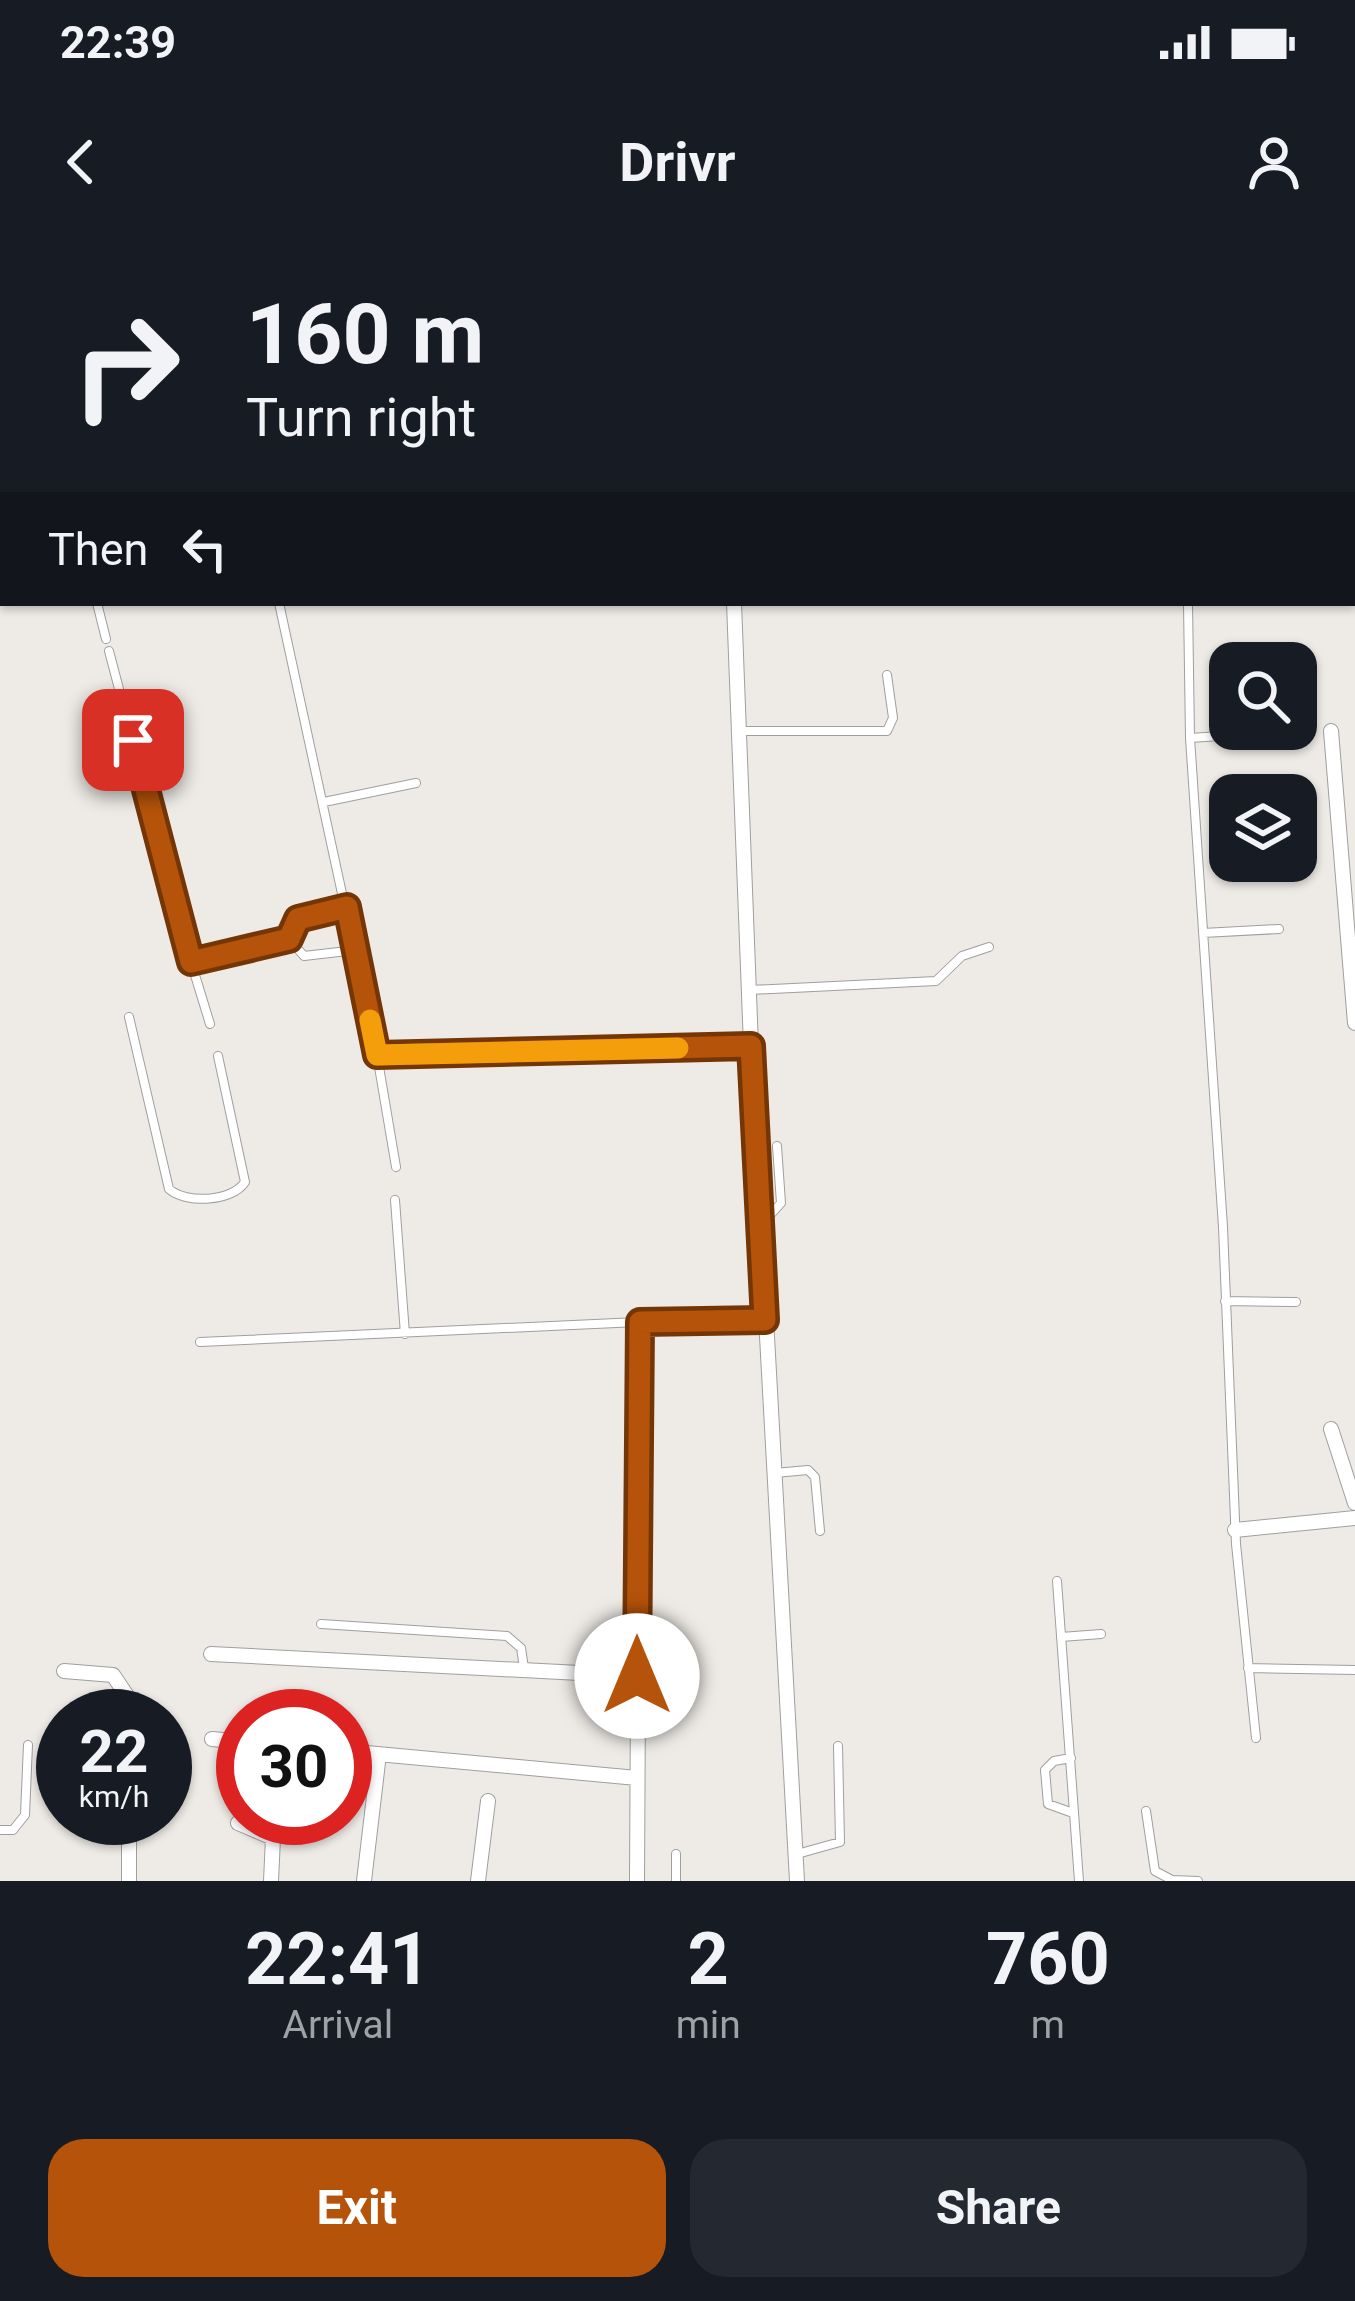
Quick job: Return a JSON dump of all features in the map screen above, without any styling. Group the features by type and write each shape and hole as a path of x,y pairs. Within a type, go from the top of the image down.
{"street":[{"path":"734,606 751,1046 797,1881"},
{"path":"1331,731 1355,1023"},
{"path":"637,1881 640,1322 765,1320"},
{"path":"1331,1429 1355,1503"},
{"path":"1235,1530 1355,1517"},
{"path":"211,1654 637,1676"},
{"path":"64,1671 113,1675 122,1689"},
{"path":"212,1739 216,1739"},
{"path":"372,1753 637,1778"},
{"path":"364,1881 379,1754"},
{"path":"478,1881 488,1802"},
{"path":"129,1845 129,1881"},
{"path":"271,1881 273,1845"}],"lane":[{"path":"98,606 106,639"},
{"path":"280,606 356,950 396,1167"},
{"path":"1188,606 1190,738 1235,1530 1256,1738"},
{"path":"109,652 211,1024"},
{"path":"739,731 887,731 893,718 887,675"},
{"path":"1190,738 1209,737"},
{"path":"324,802 416,783"},
{"path":"289,939 298,919 347,907"},
{"path":"1203,933 1279,929"},
{"path":"191,962 289,939"},
{"path":"289,939 304,956 356,950"},
{"path":"750,990 936,981 962,956 989,947"},
{"path":"129,1017 169,1189 181,1198 227,1196 245,1182 218,1056"},
{"path":"377,1055 751,1046"},
{"path":"761,1225 781,1203 777,1146"},
{"path":"395,1200 405,1334"},
{"path":"1225,1301 1296,1302"},
{"path":"200,1342 640,1322"},
{"path":"776,1473 808,1470 815,1477 820,1531"},
{"path":"1058,1581 1079,1881"},
{"path":"321,1624 507,1636 521,1648 524,1670"},
{"path":"1061,1637 1101,1634"},
{"path":"1247,1668 1355,1670"},
{"path":"0,1830 13,1829 25,1814 28,1745"},
{"path":"796,1855 840,1842 838,1746"},
{"path":"1071,1758 1054,1761 1045,1770 1048,1804 1073,1813"},
{"path":"1146,1811 1155,1871 1172,1881 1198,1881"},
{"path":"676,1854 676,1881"}],"slow traffic":[{"path":"370,1020 377,1055 678,1048"}],"route":[{"path":"133,740 191,962 289,939 291,928 307,914 347,907 377,1055 751,1046 765,1320 640,1322 637,1676"}]}
